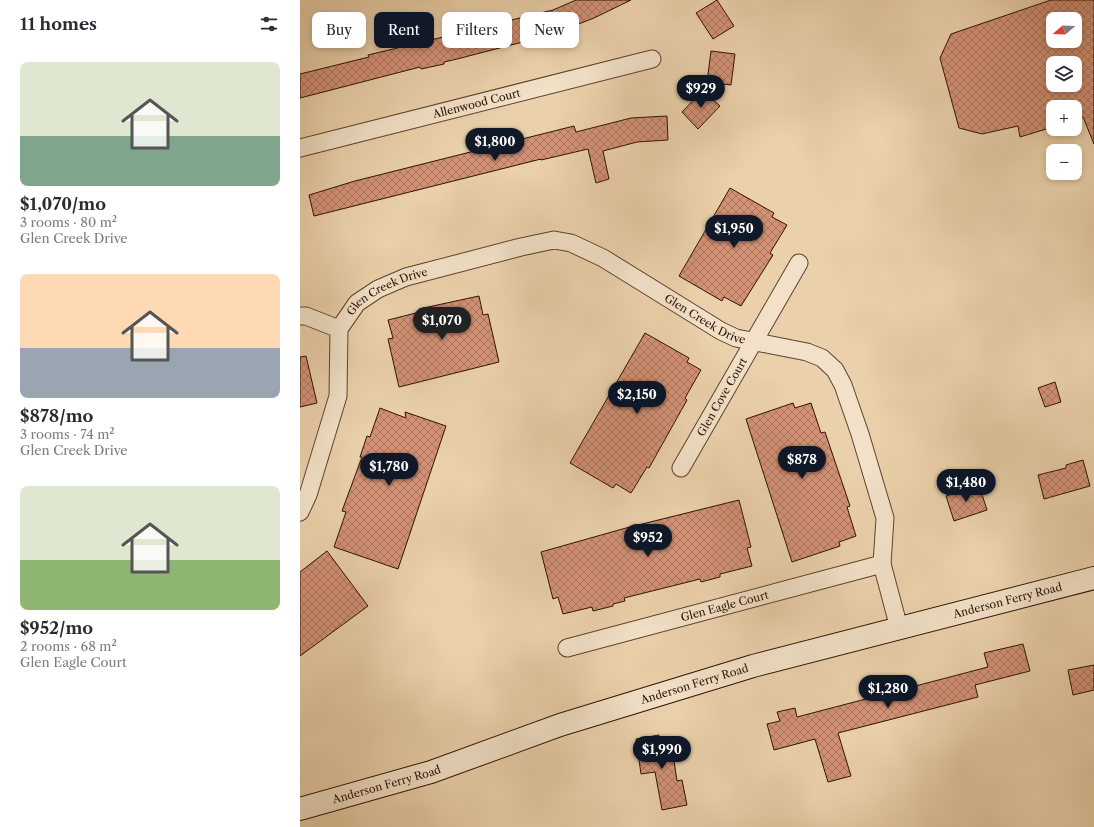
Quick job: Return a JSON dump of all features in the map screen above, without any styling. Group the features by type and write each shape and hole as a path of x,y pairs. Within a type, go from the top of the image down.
{"street":[{"name":"Allenwood Court","path":"300,148 652,59"},
{"name":"Glen Creek Drive","path":"300,512 308,495 338,396 339,329 357,303 378,288 406,277 521,247 554,240 572,243 603,258 721,331 736,338 807,352 822,358 835,370 843,385 860,434 885,518 882,564 899,628"},
{"name":"Glen Cove Court","path":"681,468 799,263"},
{"name":"Glen Creek Drive","path":"300,316 306,316 339,329"},
{"name":"Glen Eagle Court","path":"567,648 882,564"},
{"name":"Anderson Ferry Road","path":"300,808 431,772 560,725 627,703 753,666 1094,578"}],"building":[{"path":"576,0 631,0 579,24 579,12 545,12"},
{"path":"717,0 734,26 713,39 696,13"},
{"path":"1051,0 1094,0 1094,144 1082,117 1082,100 1046,100 1046,129 1020,137 1018,126 982,134 959,128 940,58 951,34"},
{"path":"520,18 520,43 512,45 512,20"},
{"path":"442,37 442,48 500,48 444,62 444,64 421,69 420,67 300,98 300,74 369,57 368,55 397,48 434,48 434,39"},
{"path":"711,51 735,54 731,85 707,82"},
{"path":"703,90 720,106 698,129 682,112"},
{"path":"667,116 668,140 637,142 603,151 609,179 596,183 588,149 541,159 314,216 309,195 355,181 574,126 576,132 631,118"},
{"path":"730,188 774,213 772,217 787,225 770,253 773,255 741,306 724,297 722,301 679,276"},
{"path":"479,296 483,315 488,314 499,362 399,387 388,339 393,338 388,320 420,312 419,309"},
{"path":"645,333 689,358 687,362 701,370 685,398 687,400 649,468 647,467 631,493 616,484 613,488 570,463"},
{"path":"306,356 317,403 300,407 300,357"},
{"path":"1055,382 1061,402 1045,407 1038,388"},
{"path":"793,403 795,408 811,403 821,433 825,432 850,506 847,507 856,536 839,542 840,546 792,562 746,419"},
{"path":"380,408 406,418 405,412 446,426 398,569 334,547 346,512 342,511 362,457 360,457 367,436 370,437"},
{"path":"1083,460 1090,486 1044,499 1038,475 1066,468 1066,465"},
{"path":"979,485 987,510 954,521 946,496"},
{"path":"739,500 751,547 747,548 752,566 720,574 720,577 701,582 700,579 624,598 625,601 593,611 592,607 563,614 558,597 553,599 541,552 626,528"},
{"path":"327,551 368,606 300,656 300,572"},
{"path":"1023,644 1030,671 975,685 978,697 838,733 851,776 828,782 815,739 774,750 767,724 780,721 777,712 795,708 797,717 988,667 984,653"},
{"path":"1094,665 1094,690 1073,695 1068,670"},
{"path":"659,735 660,742 671,740 677,781 682,780 687,805 662,810 655,772 641,774 636,739"}]}
